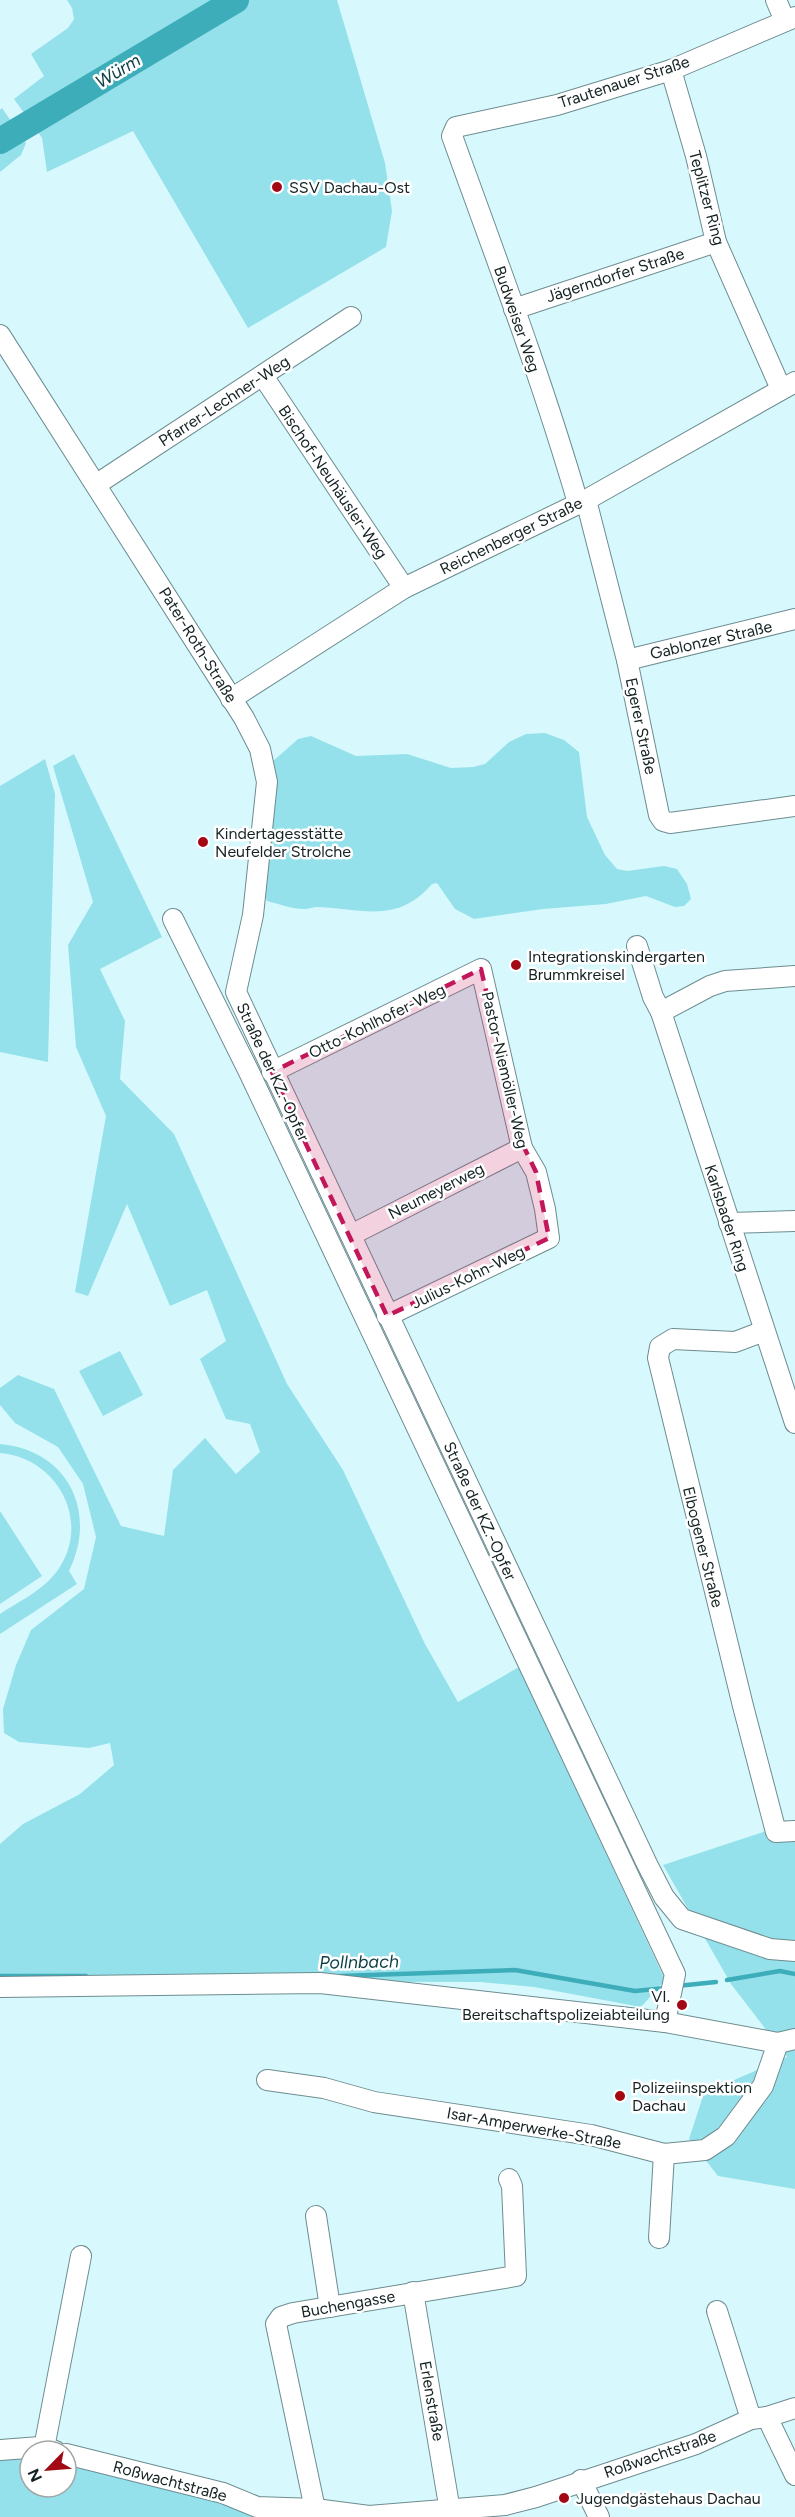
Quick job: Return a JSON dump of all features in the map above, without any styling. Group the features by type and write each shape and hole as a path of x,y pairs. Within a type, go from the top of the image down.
{"street":[{"path":"776,0 790,19"},
{"name":"Trautenauer Straße","path":"452,136 456,127 556,105 671,70 790,19"},
{"name":"Teplitzer Ring","path":"671,70 696,156 716,242 788,386"},
{"name":"Budweiser Weg","path":"452,136 582,502"},
{"name":"Jägerndorfer Straße","path":"514,309 716,242"},
{"name":"Pfarrer-Lechner-Weg","path":"97,484 351,317"},
{"name":"Pater-Roth-Straße","path":"0,336 97,484 260,749 267,782 253,915 236,992"},
{"name":"Bischof-Neuhäusler-Weg","path":"263,376 404,588"},
{"name":"Reichenberger Straße","path":"231,699 404,588 582,502 788,386"},
{"name":"Egerer Straße","path":"582,502 627,660 659,815 663,821 670,823 795,806"},
{"name":"Gablonzer Straße","path":"627,660 795,620"},
{"path":"173,919 249,1072 675,1974 665,2022"},
{"name":"Karlsbader Ring","path":"637,946 653,997 661,1012 764,1331 789,1389 795,1423"},
{"name":"Otto-Kohlhofer-Weg","path":"272,1072 481,969"},
{"name":"Pastor-Niemöller-Weg","path":"481,969 522,1148 536,1172 549,1238"},
{"path":"661,1012 710,986 725,981 795,976"},
{"name":"Straße der KZ.-Opfer","path":"236,992 387,1316 664,1897 682,1918 770,1949 795,1951"},
{"name":"Neumeyerweg","path":"351,1235 522,1148"},
{"path":"729,1222 795,1221"},
{"name":"Julius-Kohn-Weg","path":"387,1316 549,1238"},
{"name":"Elbogener Straße","path":"764,1331 735,1342 673,1339 660,1347 658,1358 776,1832 795,1831"},
{"path":"0,1987 320,1983 665,2022 787,2041"},
{"name":"Isar-Amperwerke-Straße","path":"267,2080 324,2088 374,2102 591,2135 664,2154 705,2150 726,2136 763,2086 787,2041"},
{"path":"659,2238 664,2154"},
{"name":"Buchengasse","path":"315,2509 276,2324 281,2318 293,2313 516,2276 512,2186 509,2179"},
{"path":"316,2216 330,2307"},
{"path":"52,2439 81,2256"},
{"name":"Erlenstraße","path":"413,2292 450,2511"},
{"path":"717,2311 759,2418 795,2475"},
{"name":"Roßwachtstraße","path":"78,2457 223,2493 258,2512 315,2509 369,2516 450,2511 505,2505 536,2497 581,2480 696,2444 759,2418 795,2408"},
{"path":"0,2450 18,2450"},
{"path":"581,2480 599,2517"}],"highlighted area":[{"path":"481,969 520,1139 536,1172 549,1238 387,1316 272,1072"}],"shaded area":[{"name":"SSV Dachau-Ost","path":"67,0 337,0 385,163 392,211 386,247 248,328 133,131 47,172 42,138 14,99 44,76 31,54 68,28 74,19 72,8"},
{"path":"2,108 26,143 21,155 0,172 0,110"},
{"path":"545,733 564,740 579,752 587,817 605,855 617,869 627,871 664,866 677,869 687,884 691,899 684,906 675,907 646,896 606,904 543,909 474,919 455,909 437,883 432,884 419,897 406,905 379,911 318,907 299,909 267,901 264,894 272,762 298,739 311,736 356,756 407,754 451,768 485,764 509,742 526,734"},
{"path":"74,754 162,937 100,969 125,1021 120,1079 174,1134 287,1384 343,1470 425,1644 458,1702 519,1667 665,1980 641,2007 534,1987 480,1982 0,1981 0,1844 23,1824 80,1794 114,1765 110,1743 89,1748 19,1742 4,1733 3,1709 16,1665 31,1630 84,1589 96,1537 83,1484 58,1447 15,1423 0,1405 0,1388 18,1375 54,1389 121,1526 164,1536 173,1470 205,1438 236,1474 260,1452 250,1424 226,1419 200,1359 226,1341 207,1290 170,1306 127,1204 88,1296 75,1292 106,1116 76,1047 68,945 93,902 53,766"},
{"path":"45,759 55,794 48,1062 0,1052 0,786"},
{"path":"120,1351 143,1395 103,1416 79,1371"},
{"path":"0,1444 24,1449 44,1458 59,1471 71,1488 78,1506 80,1527 77,1549 69,1571 77,1584 0,1634 0,1614 42,1587 56,1573 69,1546 71,1527 69,1509 62,1492 51,1477 36,1465 19,1457 0,1453"},
{"path":"0,1511 42,1576 0,1604"},
{"path":"795,1829 795,2189 718,2176 689,2139 704,2093 787,2057 731,1984 663,1865 766,1831"},
{"path":"0,2450 18,2451 18,2499 78,2499 78,2457 257,2507 260,2517 0,2517"}],"waterway":[{"name":"Würm","path":"0,141 236,0"},
{"name":"Pollnbach","path":"340,1976 515,1970 635,1991 666,1988"},
{"name":"Pollnbach","path":"727,1980 780,1971 795,1974"},
{"name":"Pollnbach","path":"0,1976 86,1976"},
{"name":"Pollnbach","path":"677,1986 716,1982"}],"place":[{"name":"SSV Dachau-Ost","path":"277,187"},
{"name":"Kindertagesstätte Neufelder Strolche","path":"203,842"},
{"name":"Integrationskindergarten Brummkreisel","path":"516,965"},
{"name":"VI. Bereitschaftspolizeiabteilung","path":"682,2005"},
{"name":"Polizeiinspektion Dachau","path":"620,2096"},
{"name":"Jugendgästehaus Dachau","path":"564,2498"}]}
